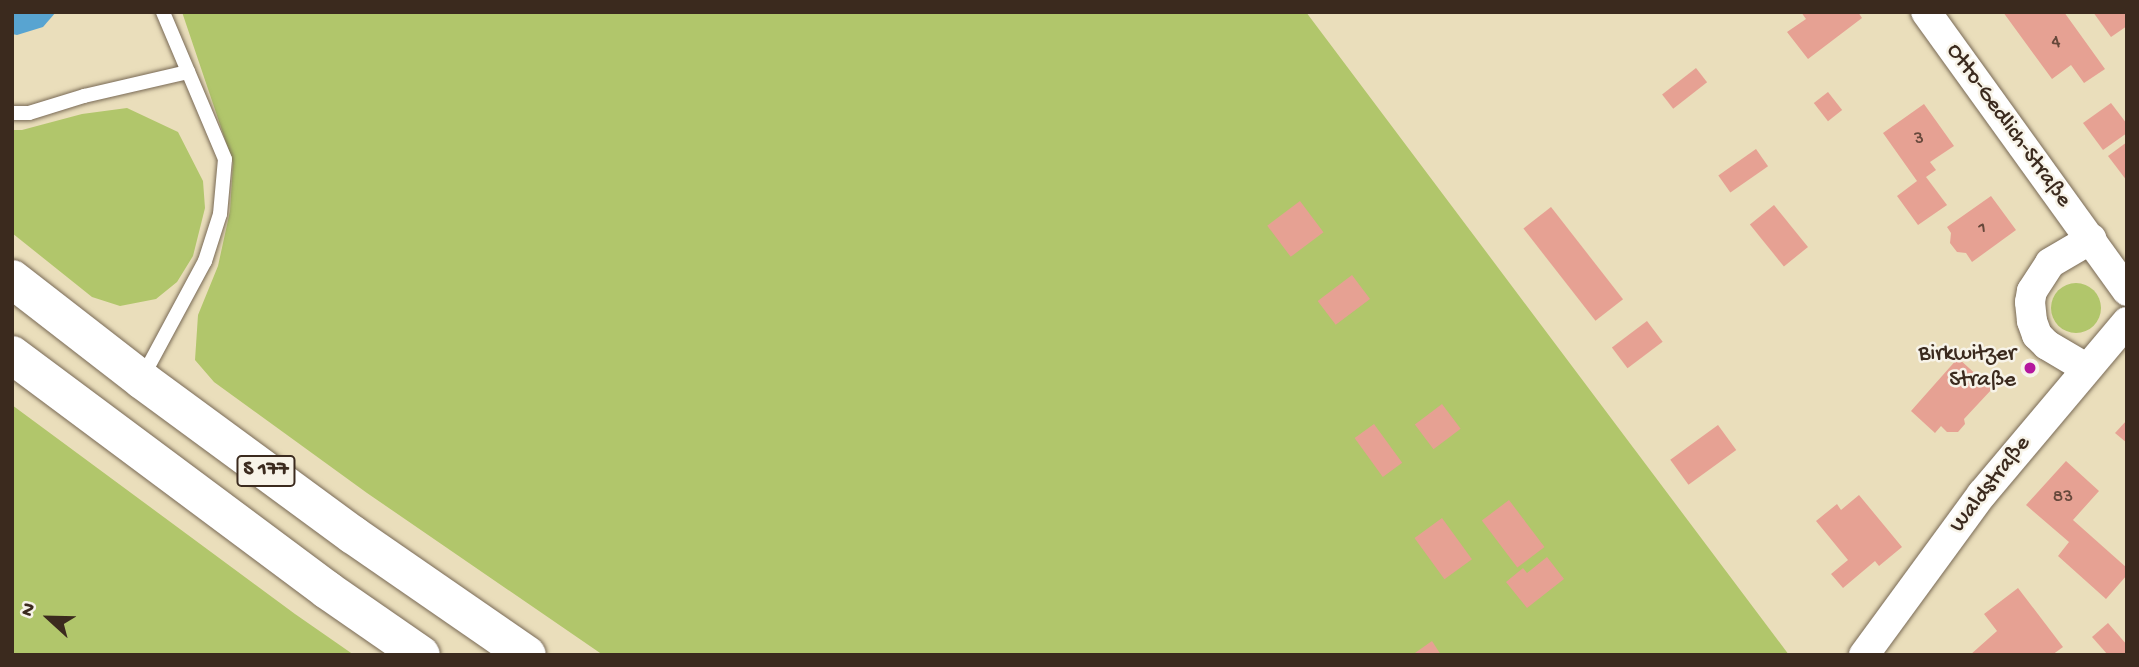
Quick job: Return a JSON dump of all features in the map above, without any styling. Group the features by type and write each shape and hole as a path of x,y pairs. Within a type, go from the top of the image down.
{"highway":[{"name":"S 177","path":"12,279 142,380 353,535 527,655"},
{"name":"S 177","path":"12,355 316,582 421,655"}],"street":[{"name":"Otto-Gedlich-Straße","path":"1926,12 2127,291"},
{"path":"2086,368 2047,345 2038,335 2032,321 2031,302 2032,291 2050,263 2091,239"},
{"name":"Waldstraße","path":"1864,655 1982,494 2127,321"}],"lane":[{"path":"142,380 205,261 220,214 225,159 163,12"},
{"path":"12,113 29,113 84,96 188,72"}],"green space":[{"path":"182,12 1306,12 1789,655 603,655 367,493 214,382 195,360 198,315 218,266 230,211 233,163"},
{"path":"127,108 178,132 203,181 205,208 193,256 177,282 156,299 120,306 92,297 12,233 12,130 22,130 82,114"},
{"path":"2076,283 2094,290 2101,308 2094,326 2076,333 2058,326 2051,308 2058,290"},
{"path":"12,405 295,614 354,655 12,655"}],"water":[{"path":"12,12 56,12 43,27 17,35 12,34"}],"building":[{"path":"1801,12 1858,12 1862,18 1808,59 1787,32 1806,19"},
{"path":"2003,12 2064,12 2105,69 2084,83 2071,65 2052,79"},
{"path":"2093,12 2127,12 2127,26 2111,37"},
{"path":"1696,68 1707,82 1673,109 1662,94"},
{"path":"1828,92 1842,110 1828,121 1814,103"},
{"path":"2111,103 2127,124 2127,133 2103,150 2083,123"},
{"path":"1924,104 1954,146 1930,162 1936,170 1926,177 1947,205 1918,225 1897,196 1917,181 1883,133"},
{"path":"2127,142 2127,181 2108,156"},
{"path":"1756,149 1768,166 1730,193 1718,175"},
{"path":"1991,196 2016,230 1972,262 1966,253 1957,252 1950,243 1951,233 1947,227"},
{"path":"1300,201 1323,232 1291,257 1267,226"},
{"path":"1774,205 1808,247 1784,266 1750,225"},
{"path":"1551,207 1623,299 1595,321 1523,229"},
{"path":"1352,275 1370,299 1336,325 1318,301"},
{"path":"1647,321 1663,342 1628,368 1612,347"},
{"path":"1958,358 1992,389 1964,419 1965,424 1958,432 1947,432 1941,426 1935,433 1911,411"},
{"path":"1442,404 1461,429 1434,449 1415,424"},
{"path":"2127,420 2127,443 2115,433"},
{"path":"1374,424 1402,463 1383,477 1355,438"},
{"path":"1718,425 1736,450 1688,485 1670,460"},
{"path":"2066,461 2099,491 2073,520 2127,568 2127,575 2106,599 2058,556 2069,542 2026,505"},
{"path":"1859,495 1902,547 1879,566 1875,561 1843,588 1831,574 1848,560 1816,521 1837,504 1841,510"},
{"path":"1509,500 1545,547 1517,568 1482,520"},
{"path":"1442,518 1472,559 1444,579 1414,538"},
{"path":"1547,557 1564,579 1527,608 1506,582 1523,568 1527,573"},
{"path":"2018,588 2063,647 2052,655 1970,655 1997,631 1984,614"},
{"path":"2108,623 2127,645 2125,655 2108,655 2092,637"},
{"path":"1432,641 1441,655 1412,655"}],"place":[{"name":"Birkwitzer Straße","path":"2030,368"}]}
